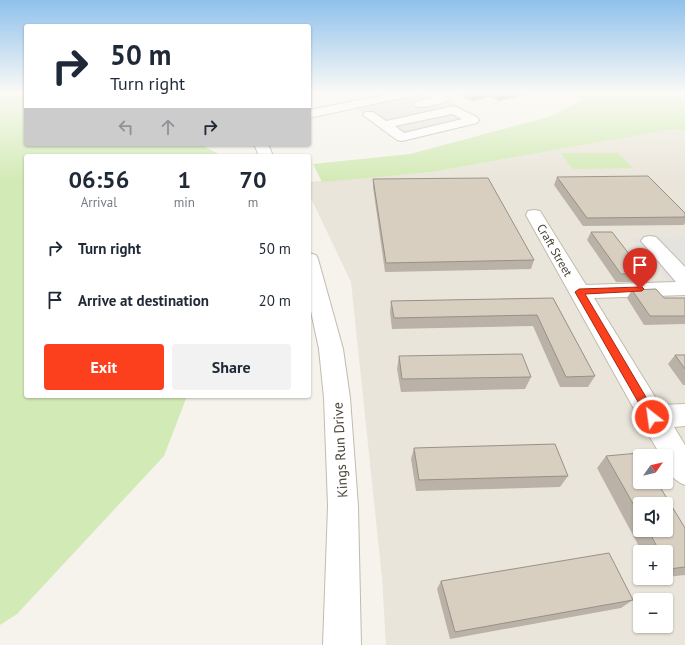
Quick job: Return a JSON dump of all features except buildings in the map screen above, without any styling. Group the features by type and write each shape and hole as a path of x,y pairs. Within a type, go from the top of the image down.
{"street":[{"path":"380,122 402,137 464,122"},
{"path":"384,125 398,122"},
{"name":"Craft Street","path":"534,215 685,471"},
{"path":"650,241 685,279"},
{"name":"Kings Run Drive","path":"311,267 331,349 337,398 343,506 342,645"},
{"path":"579,292 685,288"},
{"path":"652,417 685,415"}],"shaded area":[{"path":"376,122 477,122 402,140"},
{"path":"673,129 685,131 685,645 386,645 382,578 351,282 311,198 311,182 432,172"},
{"path":"685,237 685,294 679,294 631,238"}],"green space":[{"path":"0,122 24,122 24,146 204,146 218,154 24,154 24,398 186,398 164,456 17,614 0,625"},
{"path":"529,122 685,122 685,131 673,129 432,172 322,182 313,164 410,154"},
{"path":"560,153 618,153 633,168 573,169"}],"route":[{"path":"640,289 579,292 652,417"}]}
